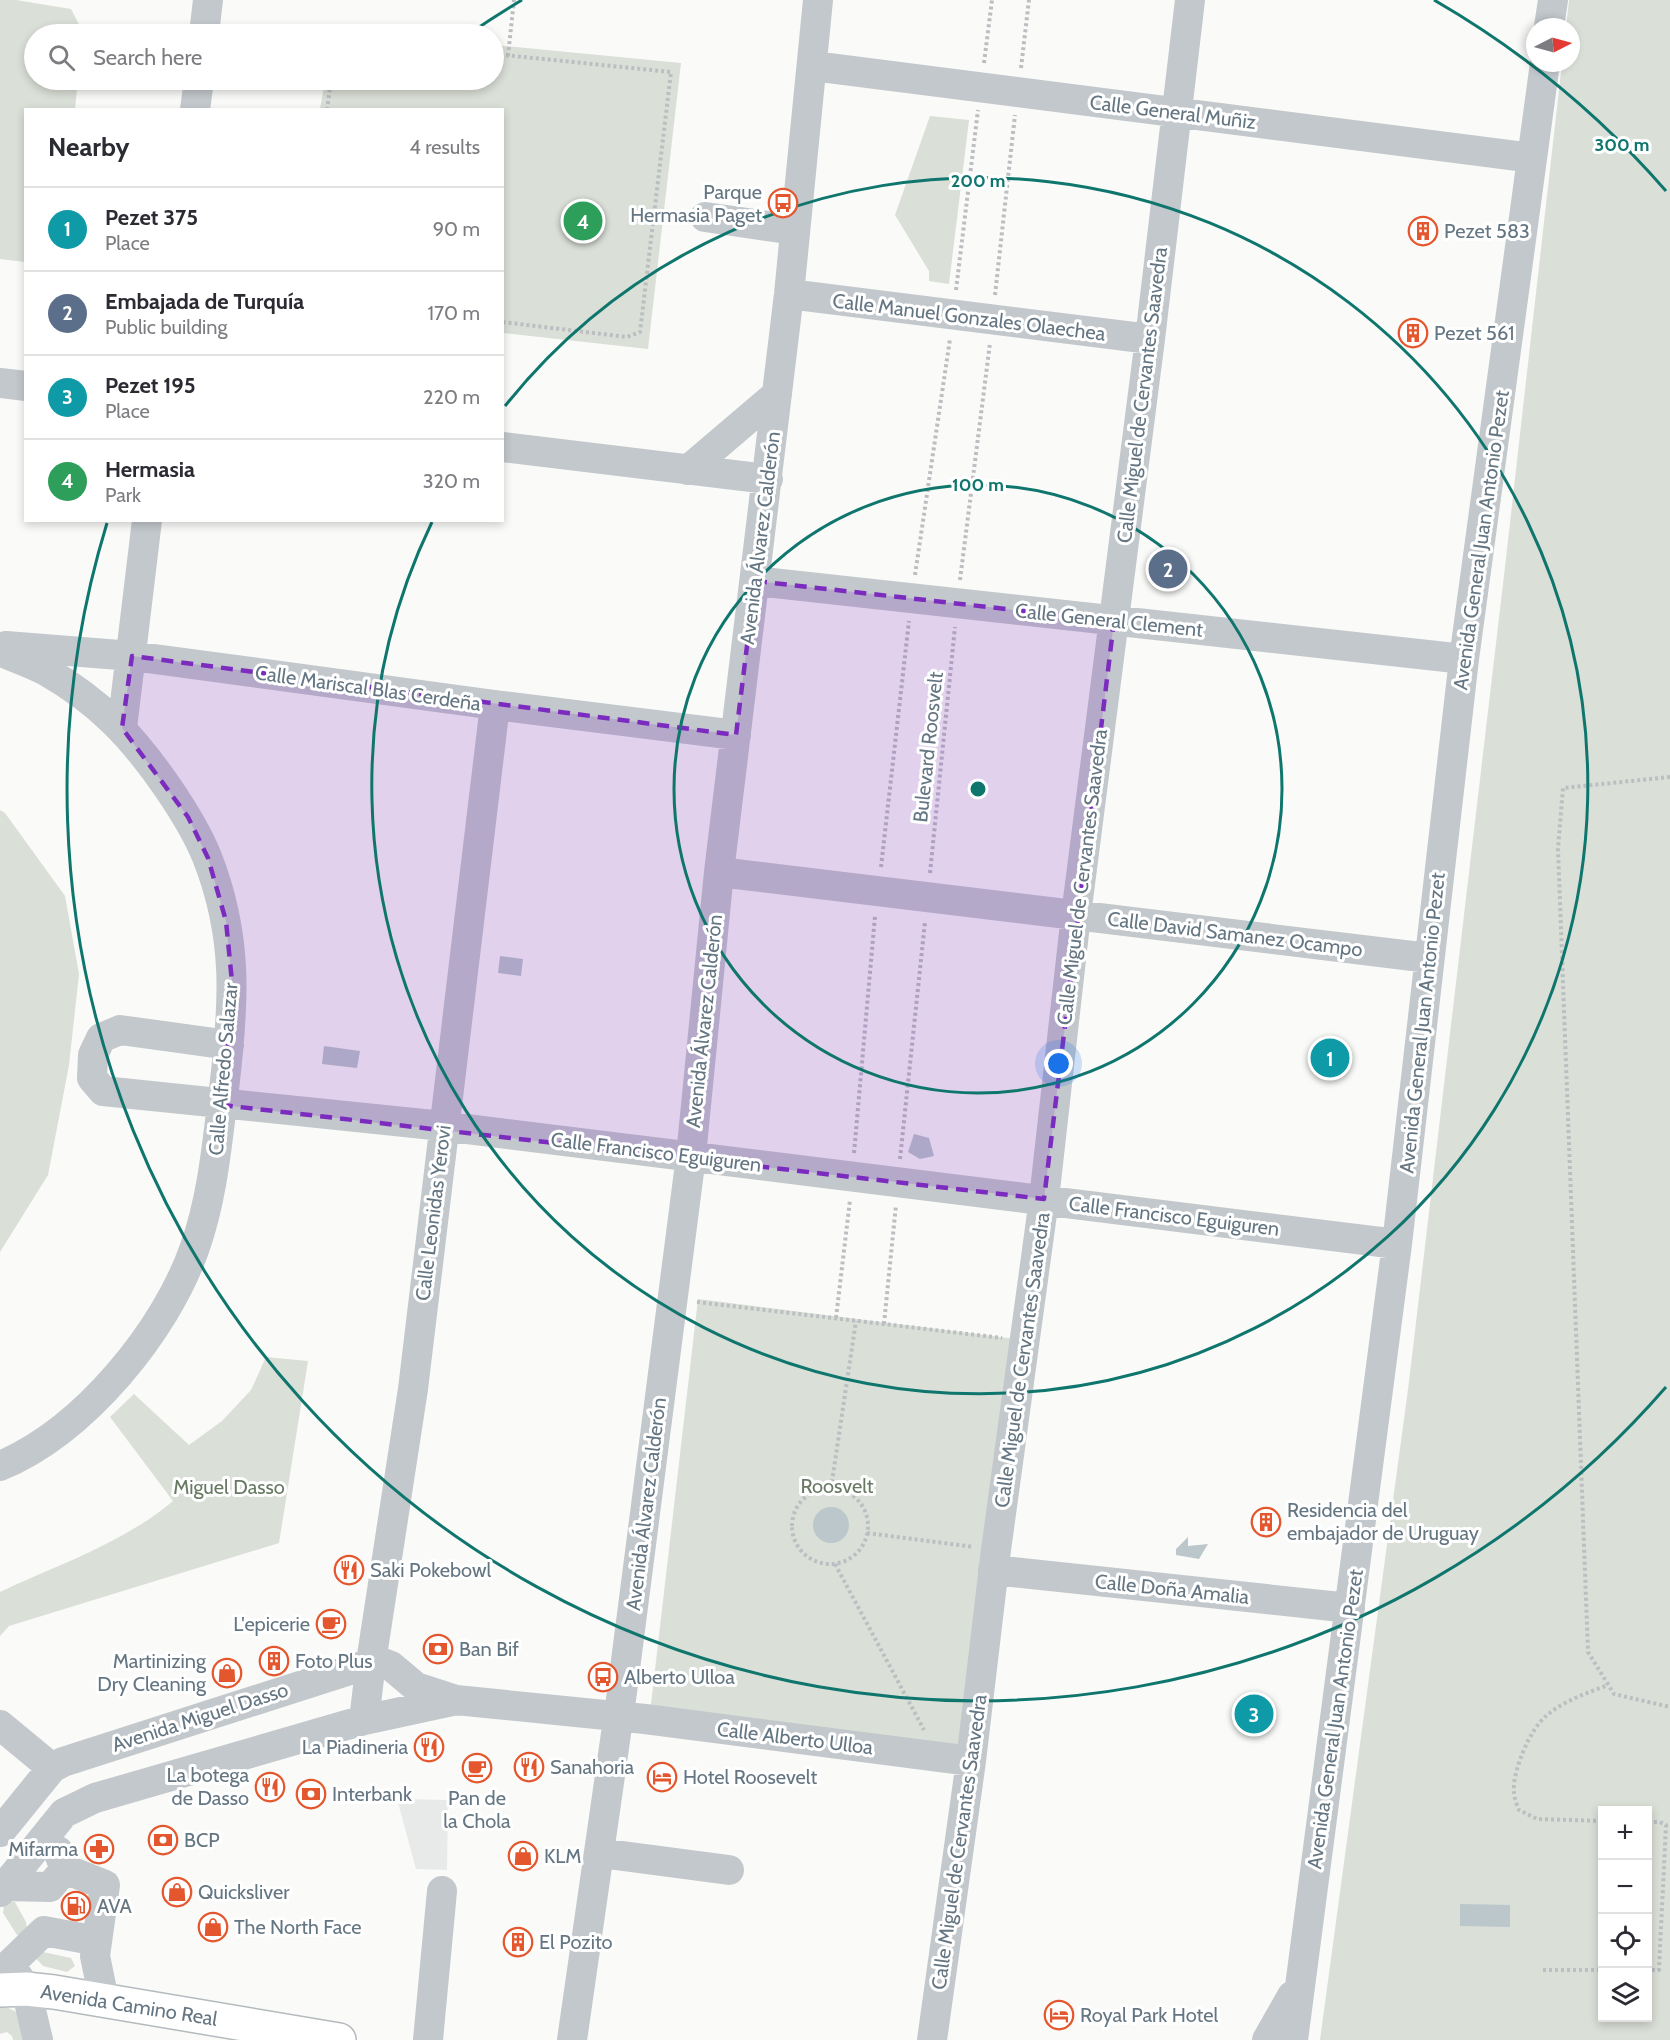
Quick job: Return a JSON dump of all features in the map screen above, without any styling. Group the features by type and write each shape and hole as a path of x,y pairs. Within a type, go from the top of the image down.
{"main road":[{"name":"Avenida Camino Real","path":"9,1974 104,2000 339,2040"}],"street":[{"path":"205,24 208,0"},
{"name":"Avenida Álvarez Calderón","path":"572,2040 619,1716 691,1156 719,872 789,294 818,0"},
{"name":"Calle Miguel de Cervantes Saavedra","path":"932,2040 971,1761 995,1560 1044,1199 1076,915 1191,0"},
{"path":"1550,18 1553,0"},
{"name":"Calle General Muñiz","path":"813,66 1532,158"},
{"name":"Avenida General Juan Antonio Pezet","path":"1293,2040 1397,1244 1464,659 1544,72"},
{"path":"195,108 198,90"},
{"path":"705,218 795,230"},
{"name":"Calle Manuel Gonzales Olaechea","path":"789,294 1150,339"},
{"path":"0,383 24,386"},
{"path":"688,470 777,394"},
{"path":"504,447 768,478"},
{"path":"122,728 147,522"},
{"name":"Calle General Clement","path":"755,581 1464,659"},
{"name":"Calle Mariscal Blas Cerdeña","path":"0,645 132,656 736,735"},
{"name":"Calle Alfredo Salazar","path":"0,651 44,670 97,705 122,728 148,759 188,817 208,858 226,921 231,952 233,992 214,1166 205,1213 195,1247 179,1285 156,1325 129,1362 99,1395 41,1444 0,1466"},
{"name":"Calle Leonidas Yerovi","path":"364,1720 370,1662 413,1389 495,705"},
{"name":"Calle David Samanez Ocampo","path":"719,872 1429,958"},
{"name":"Calle Francisco Eguiguren","path":"229,1045 120,1030 102,1038 93,1055 92,1078 103,1091 443,1126 1397,1244"},
{"name":"Calle Doña Amalia","path":"995,1560 1350,1608"},
{"path":"370,1662 385,1663 416,1687 456,1700 619,1716"},
{"name":"Avenida Miguel Dasso","path":"0,1832 52,1768 63,1762 370,1662"},
{"path":"2,1889 64,1813 95,1798 364,1720 456,1700"},
{"name":"Calle Alberto Ulloa","path":"619,1716 971,1761"},
{"path":"0,1725 52,1768"},
{"path":"38,2040 9,1974 44,1931 57,1878 50,1830"},
{"path":"600,1853 729,1870"},
{"path":"2,1889 57,1878 105,1885 95,1956 104,2000"},
{"path":"428,2040 442,1891"},
{"path":"44,1931 97,1941"},
{"name":"Avenida General Juan Antonio Pezet","path":"1267,2040 1299,1983"}],"path":[{"path":"508,56 514,0"},
{"path":"983,72 992,0"},
{"path":"1020,78 1029,0"},
{"path":"504,55 671,72 640,332 627,337 504,322"},
{"path":"327,108 330,90"},
{"path":"955,300 979,100"},
{"path":"994,305 1017,105"},
{"path":"914,584 950,337"},
{"path":"959,590 990,342"},
{"name":"Bulevard Roosvelt","path":"880,876 910,611"},
{"name":"Bulevard Roosvelt","path":"929,883 955,627"},
{"path":"1670,777 1563,788 1559,839 1588,1652 1614,1694 1670,1707"},
{"path":"854,1160 875,912"},
{"path":"900,1166 926,919"},
{"path":"836,1318 851,1189"},
{"path":"884,1323 897,1194"},
{"path":"673,1299 1003,1338"},
{"path":"831,1488 856,1321"},
{"path":"831,1488 848,1492 857,1499 868,1521 867,1533 856,1554 846,1561 835,1564 821,1563 804,1554 793,1538 791,1524 794,1512 801,1500 812,1492 831,1488"},
{"path":"867,1533 995,1560"},
{"path":"835,1564 926,1732"},
{"path":"1598,1821 1537,1819 1519,1810 1514,1791 1528,1738 1545,1717 1576,1698 1608,1685"},
{"path":"1652,1822 1668,1824 1659,1970 1652,1970"},
{"path":"1543,1970 1598,1970"}],"highlighted area":[{"path":"755,581 1114,621 1044,1199 222,1105 233,992 226,921 208,858 188,817 122,728 132,656 736,735"}],"shaded area":[{"path":"500,956 523,959 521,976 498,973"},
{"path":"324,1046 360,1051 357,1068 322,1064"},
{"path":"914,1134 929,1138 934,1156 920,1159 908,1152"},
{"path":"831,1507 843,1513 849,1525 843,1537 831,1543 819,1537 813,1525 819,1513"},
{"path":"1188,1537 1188,1546 1208,1544 1199,1559 1176,1555 1176,1549"},
{"path":"397,1799 448,1800 447,1870 416,1869"},
{"path":"1460,1904 1510,1905 1510,1927 1460,1926"}],"green space":[{"path":"0,0 16,0 71,9 79,24 24,24 24,90 77,90 75,108 24,108 24,262 0,259"},
{"path":"1569,0 1670,0 1670,2040 1320,2040 1409,1382 1561,72 1580,72 1580,18 1567,18"},
{"path":"504,46 681,63 648,349 504,333 504,108 320,108 323,90 504,90"},
{"path":"930,116 969,120 949,284 929,281 929,271 895,215"},
{"path":"0,810 5,813 65,896 79,974 69,1065 48,1175 0,1252"},
{"name":"Roosvelt","path":"698,1299 1016,1339 964,1752 650,1713"},
{"name":"Miguel Dasso","path":"266,1357 308,1361 279,1543 9,1626 0,1636 0,1592 111,1541 133,1529 173,1501 110,1417 134,1394 189,1445 222,1421 251,1390"},
{"path":"8,1901 15,1902 26,1922 27,1930 22,1936 17,1935 3,1913 4,1905"},
{"path":"43,1952 71,1958 75,1966 67,1972 43,1966 34,1956"},
{"path":"0,2006 18,2013 30,2040 13,2040 7,2032 0,2034"}],"place":[{"name":"Parque Hermasia Paget","path":"783,203"},
{"name":"Hermasia","path":"583,221"},
{"name":"Pezet 583","path":"1423,231"},
{"name":"Pezet 561","path":"1413,333"},
{"name":"Embajada de Turquía","path":"1168,569"},
{"name":"Pezet 375","path":"1330,1058"},
{"name":"Residencia del embajador de Uruguay","path":"1266,1522"},
{"name":"Saki Pokebowl","path":"349,1570"},
{"name":"L'epicerie","path":"331,1624"},
{"name":"Ban Bif","path":"438,1649"},
{"name":"Foto Plus","path":"274,1661"},
{"name":"Martinizing Dry Cleaning","path":"227,1673"},
{"name":"Alberto Ulloa","path":"603,1677"},
{"name":"Pezet 195","path":"1254,1714"},
{"name":"La Piadineria","path":"429,1747"},
{"name":"Sanahoria","path":"529,1767"},
{"name":"Pan de la Chola","path":"477,1768"},
{"name":"Hotel Roosevelt","path":"662,1777"},
{"name":"La botega de Dasso","path":"270,1787"},
{"name":"Interbank","path":"311,1794"},
{"name":"BCP","path":"163,1840"},
{"name":"Mifarma","path":"99,1849"},
{"name":"KLM","path":"523,1856"},
{"name":"Quicksliver","path":"177,1892"},
{"name":"AVA","path":"76,1906"},
{"name":"The North Face","path":"213,1927"},
{"name":"El Pozito","path":"518,1942"},
{"name":"Royal Park Hotel","path":"1059,2015"}]}
